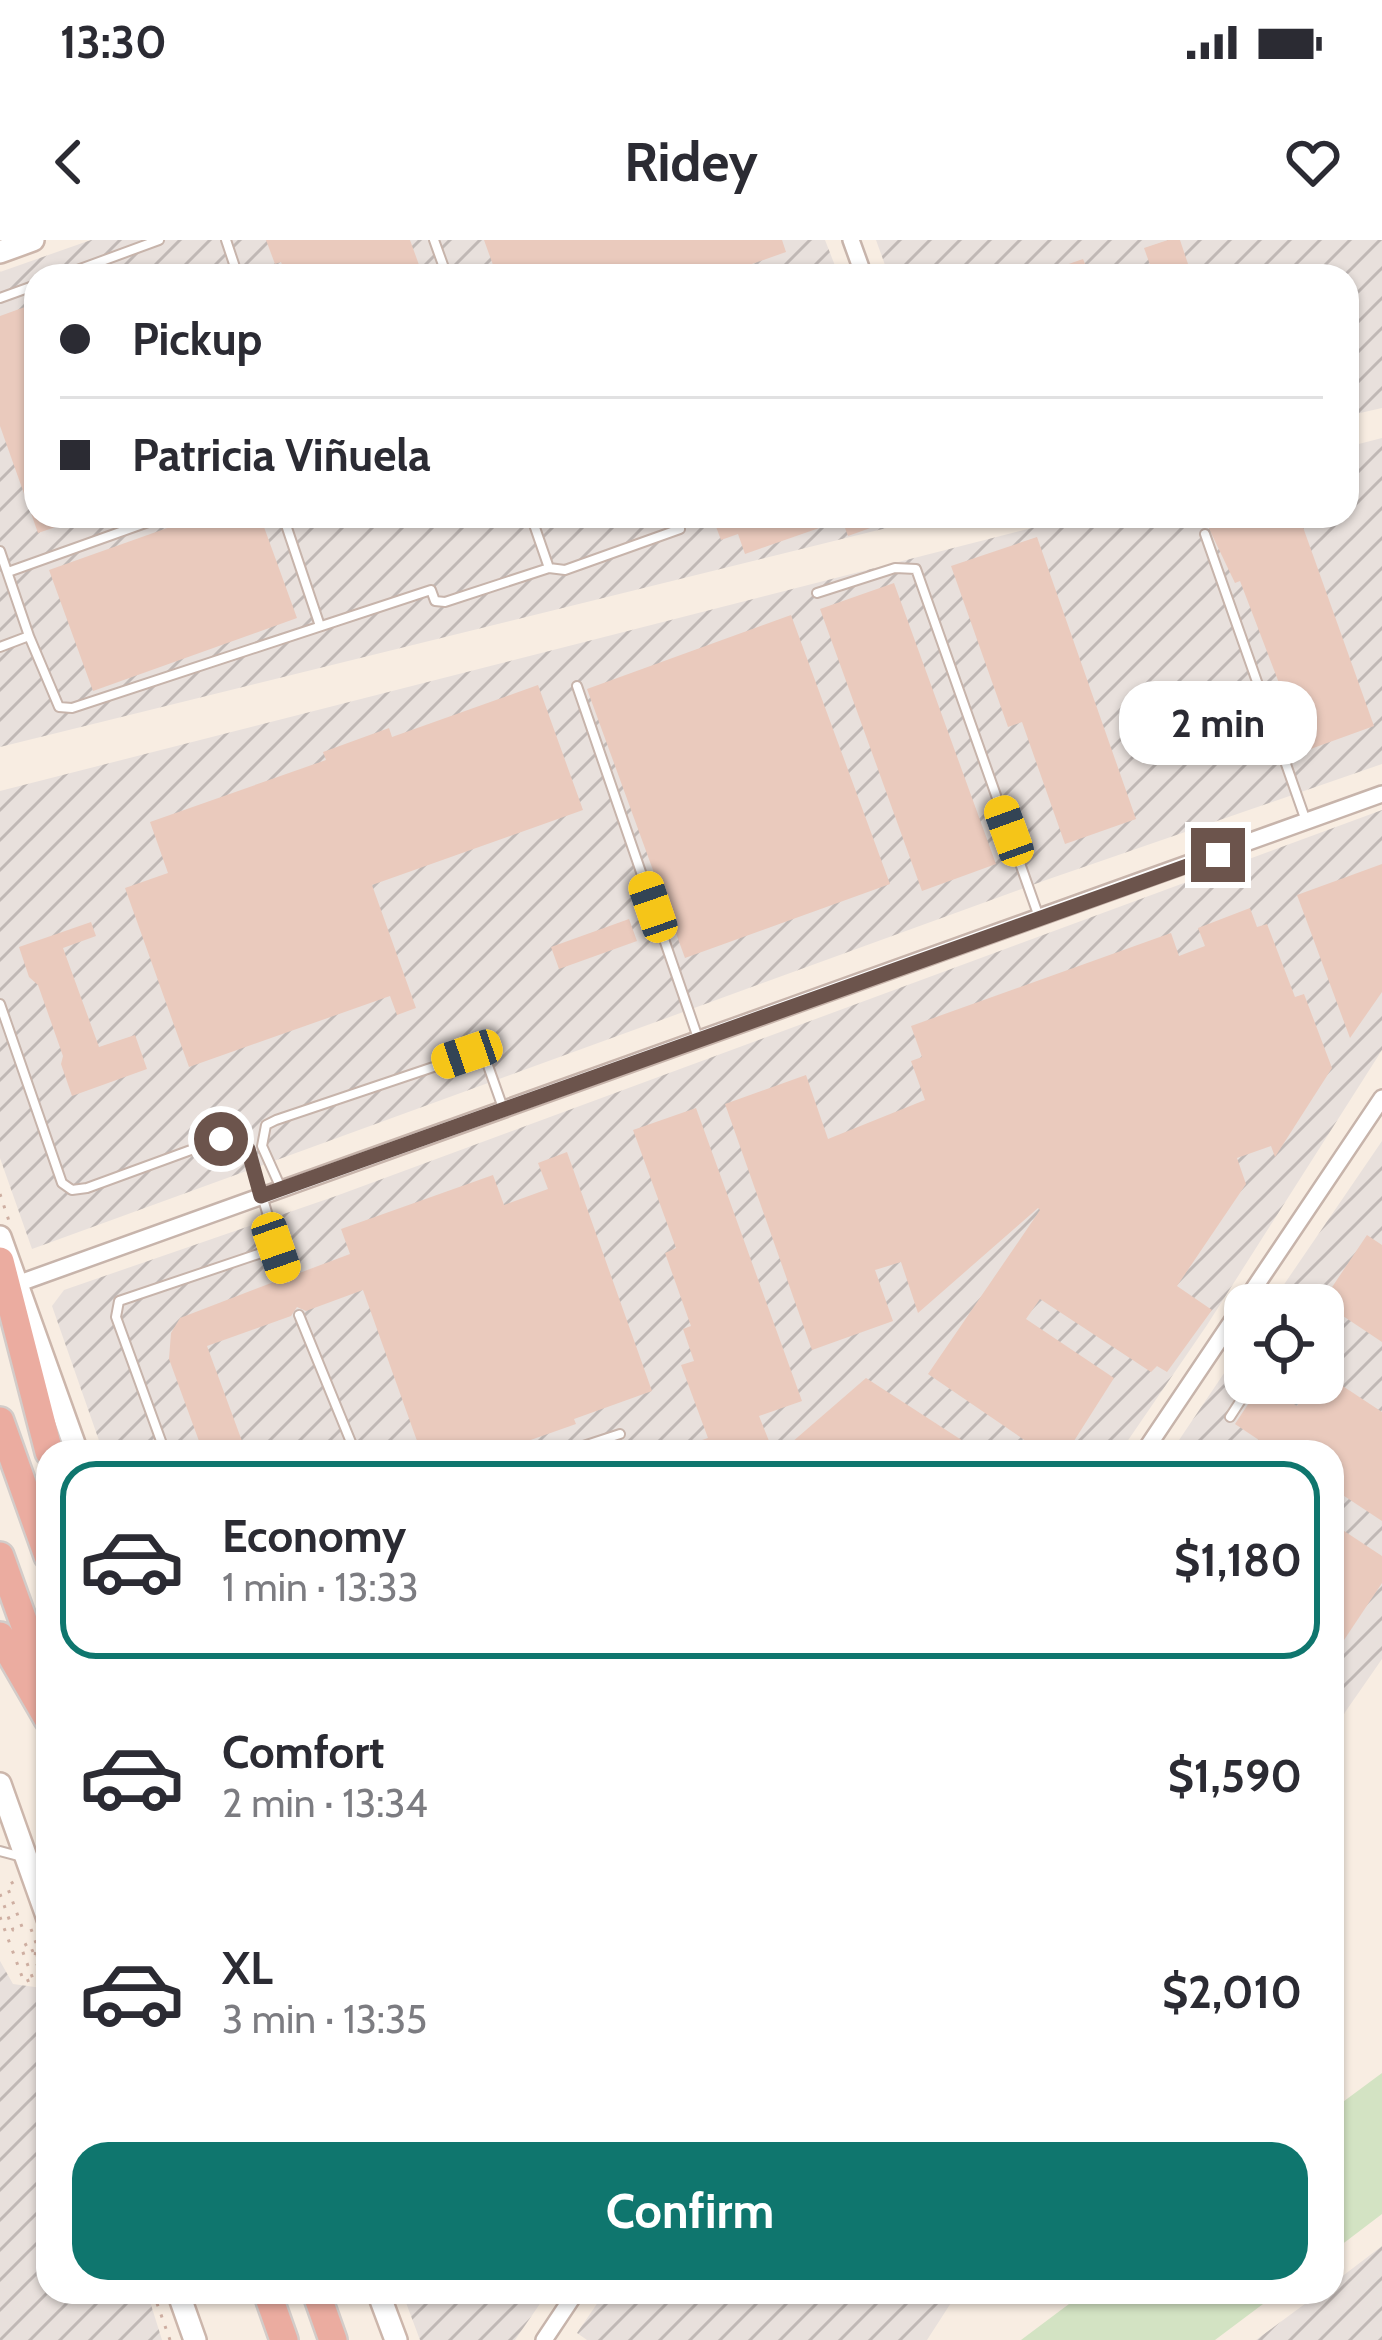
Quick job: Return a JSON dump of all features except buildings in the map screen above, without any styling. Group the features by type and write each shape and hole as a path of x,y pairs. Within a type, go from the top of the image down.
{"highway":[{"path":"9,1273 46,1440"},
{"path":"0,1421 36,1522"},
{"path":"0,1556 36,1656"},
{"path":"0,1636 36,1698"},
{"path":"271,2304 284,2340"},
{"path":"320,2304 333,2340"}],"main road":[{"path":"0,252 33,240"},
{"path":"0,1237 9,1273 72,1440"},
{"path":"2,1795 17,1863 36,1897"},
{"path":"182,2304 195,2340"},
{"path":"382,2304 396,2340"}],"street":[{"path":"9,1273 261,1196 1382,794"},
{"path":"1152,1440 1382,1098"},
{"path":"544,2340 568,2304"}],"lane":[{"path":"94,264 159,240"},
{"path":"8,572 131,528"},
{"path":"288,528 320,626"},
{"path":"535,528 549,568"},
{"path":"0,550 59,707 72,707 431,590 435,601 445,602 549,568 565,570 680,530"},
{"path":"1204,534 1307,823"},
{"path":"817,593 895,568 916,569 1040,919"},
{"path":"0,647 29,637"},
{"path":"577,686 698,1039"},
{"path":"0,1004 62,1183 72,1190 87,1188 221,1139 236,1139 248,1149 286,1276"},
{"path":"281,1187 262,1147 266,1125 276,1120 475,1053 486,1060 503,1108"},
{"path":"161,1440 116,1317 118,1301 276,1248"},
{"path":"299,1315 351,1440"},
{"path":"1230,1417 1238,1404"},
{"path":"602,1440 620,1434"},
{"path":"0,1852 17,1863"}],"path":[{"path":"14,1881 17,1863"},
{"path":"0,1894 14,1930 22,1927 7,1886"},
{"path":"0,1918 24,1982 36,1977"},
{"path":"33,1978 21,1947 29,1943 36,1961"},
{"path":"157,2304 170,2340"}],"shaded area":[{"path":"91,240 825,240 834,264 24,264 24,528 886,528 0,747 0,272"},
{"path":"876,240 1382,240 1382,408 1359,413 1359,264 885,264"},
{"path":"1382,438 1382,764 1046,880 32,1249 0,1158 0,791 1032,528 1359,528 1359,444"},
{"path":"1382,810 1382,1050 1233,1284 1224,1284 1224,1298 1128,1440 99,1440 52,1306 64,1290 336,1196"},
{"path":"1382,1141 1382,1659 1344,1714 1344,1440 1179,1440 1224,1373 1224,1404 1344,1404 1344,1284 1284,1284"},
{"path":"0,1961 13,1984 36,1987 36,2304 151,2304 162,2340 0,2340"},
{"path":"1382,2246 1382,2340 1256,2340 1305,2304 1344,2304 1344,2275"},
{"path":"406,2304 540,2304 515,2340 420,2340"},
{"path":"597,2304 950,2304 927,2340 587,2340 577,2333"}],"green space":[{"path":"1382,2073 1382,2214 1344,2243 1344,2101"},
{"path":"1069,2304 1263,2304 1215,2340 1021,2340"}],"route":[{"path":"221,1139 236,1139 248,1149 261,1196 1218,855"}]}
